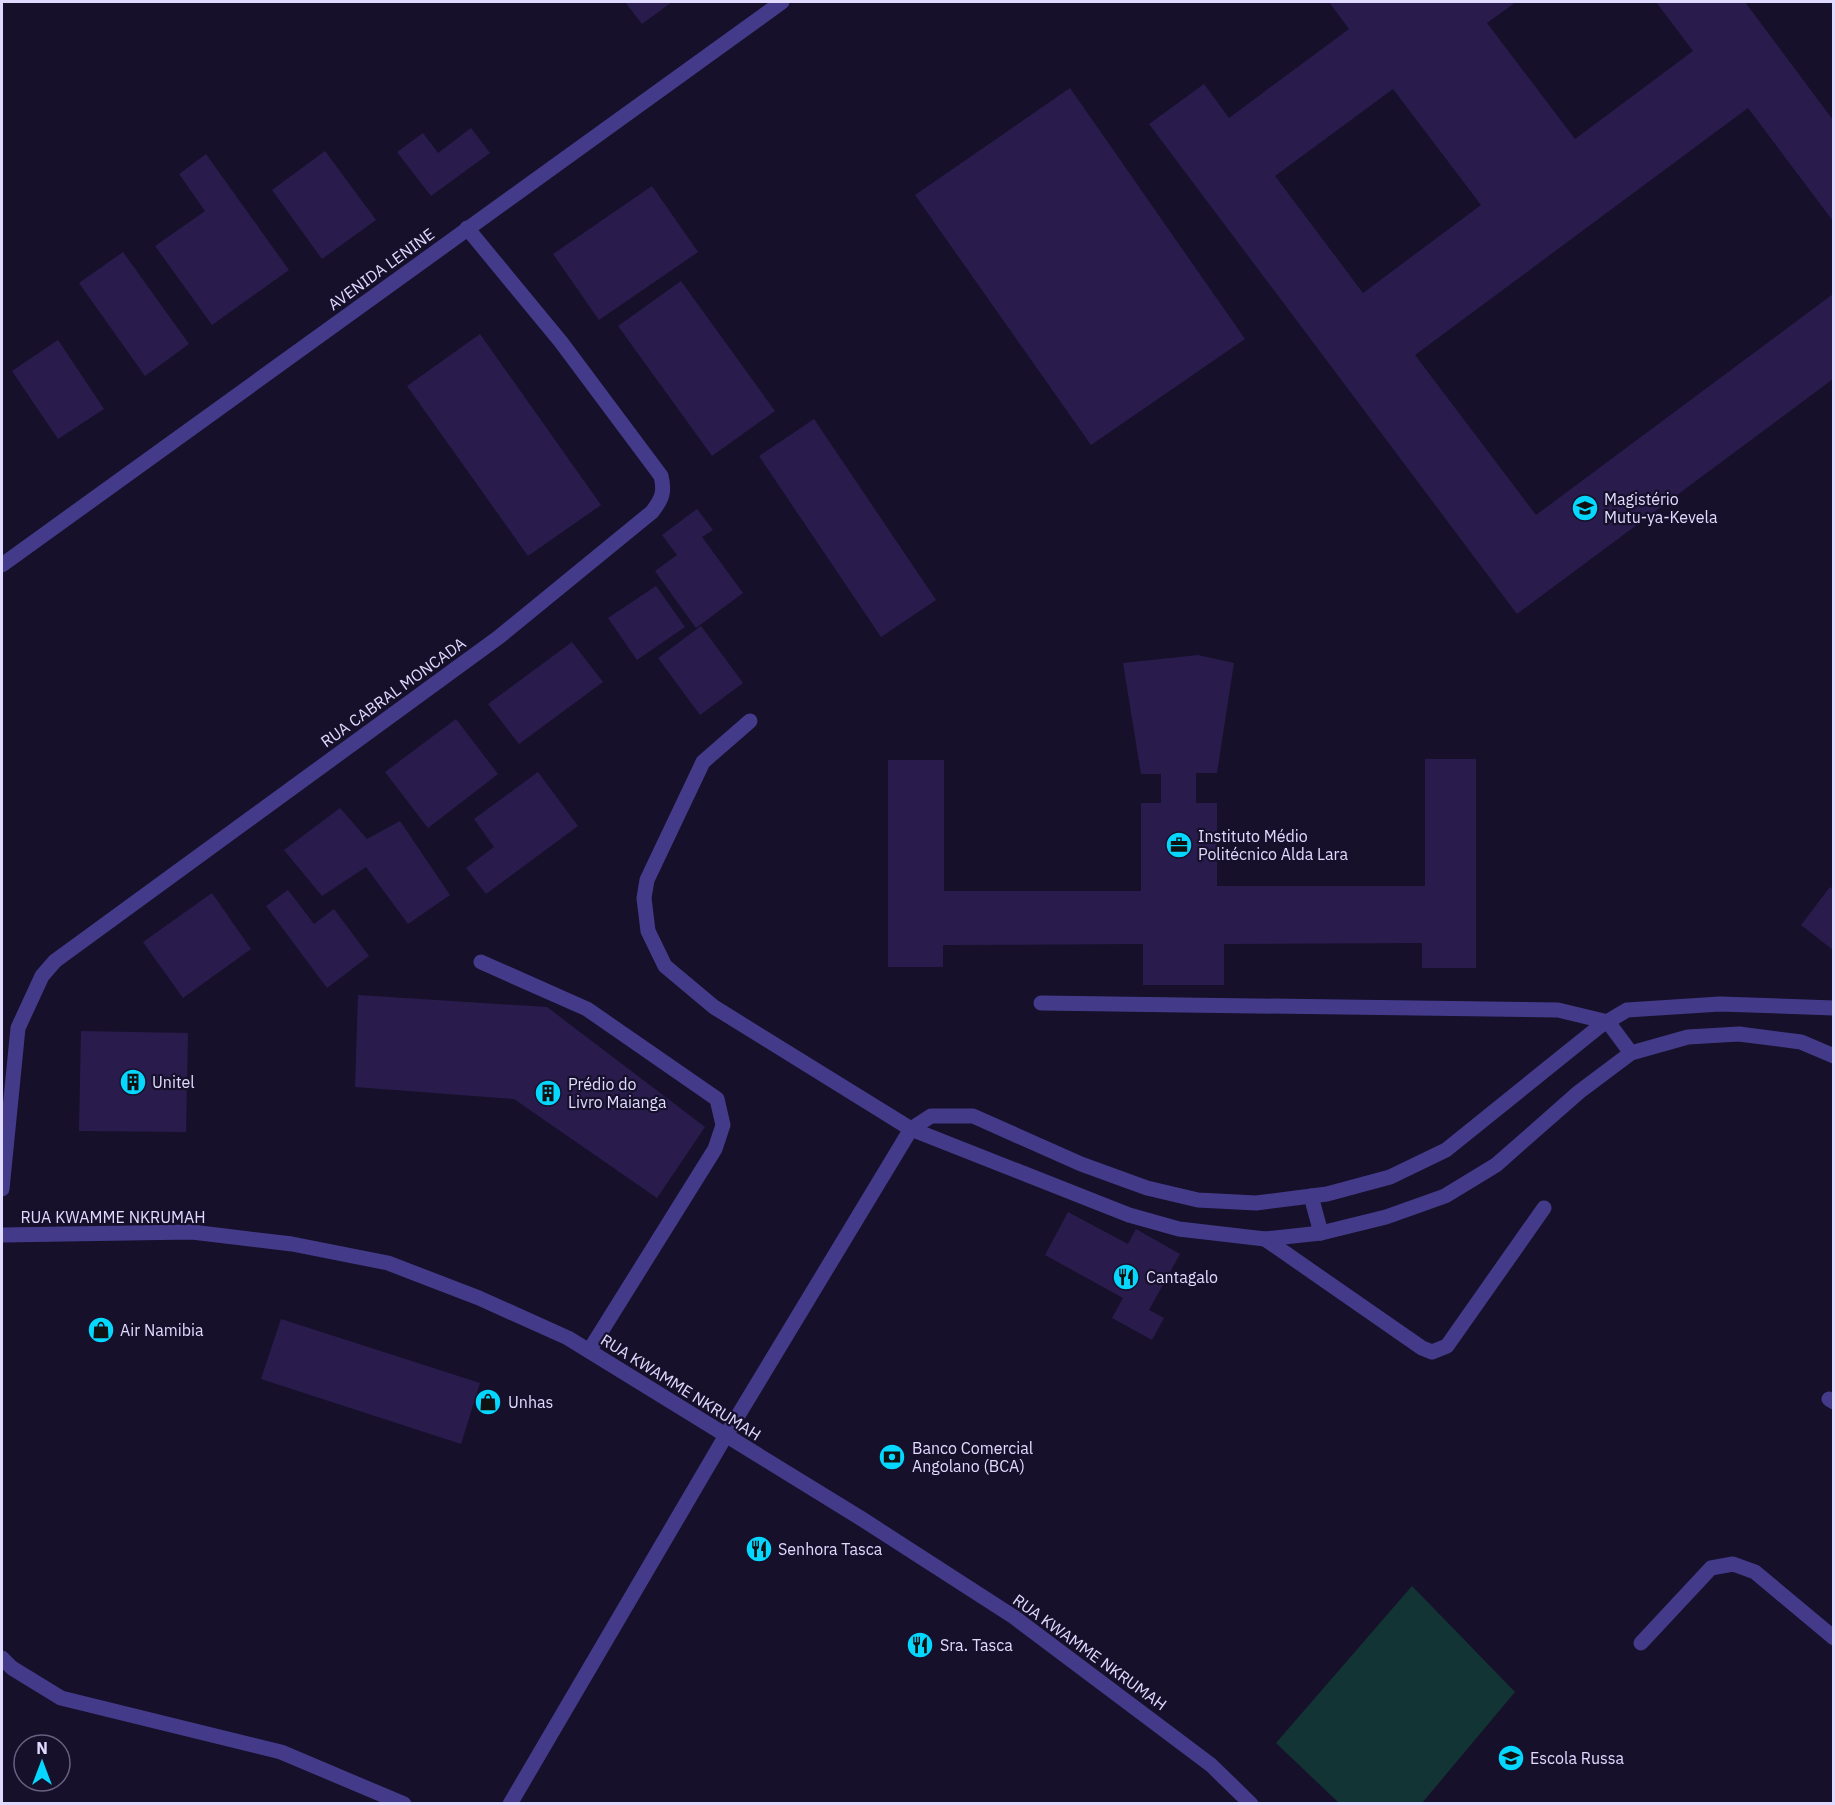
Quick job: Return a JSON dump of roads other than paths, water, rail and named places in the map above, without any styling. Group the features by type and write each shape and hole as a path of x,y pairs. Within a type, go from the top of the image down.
{"street":[{"name":"AVENIDA LENINE","path":"2,565 782,2"},
{"name":"RUA CABRAL MONCADA","path":"2,1189 18,1029 36,986 55,961 499,637 652,512 662,499 664,488 660,476 561,342 467,228"},
{"path":"750,721 704,762 647,880 644,898 648,931 666,966 714,1007 911,1129 1129,1215 1179,1229 1264,1239 1321,1233 1386,1217 1444,1196 1496,1165 1579,1092 1631,1053 1688,1037 1739,1034 1801,1042 1833,1056"},
{"path":"481,962 587,1009 717,1099 723,1125 715,1149 589,1351"},
{"path":"1041,1003 1558,1010 1608,1022 1631,1053"},
{"path":"510,1803 725,1437 911,1129 931,1116 973,1116 1082,1164 1168,1193 1198,1200 1256,1203 1311,1196 1390,1177 1446,1150 1608,1022 1627,1010 1720,1004 1833,1008"},
{"path":"1311,1196 1321,1233"},
{"path":"1264,1239 1422,1348 1432,1352 1447,1346 1544,1208"},
{"name":"RUA KWAMME NKRUMAH","path":"2,1235 192,1232 292,1244 388,1263 479,1298 568,1338 725,1437 862,1519 1014,1617 1211,1765 1251,1803"},
{"path":"1641,1643 1711,1568 1734,1564 1755,1572 1833,1638"},
{"path":"2,1658 12,1668 61,1698 281,1752 404,1803"}],"place":[{"name":"Magistério Mutu-ya-Kevela","path":"1585,508"},
{"name":"Instituto Médio Politécnico Alda Lara","path":"1179,845"},
{"name":"Unitel","path":"133,1082"},
{"name":"Prédio do Livro Maianga","path":"548,1093"},
{"name":"Cantagalo","path":"1126,1277"},
{"name":"Air Namibia","path":"101,1330"},
{"name":"Unhas","path":"488,1402"},
{"name":"Banco Comercial Angolano (BCA)","path":"892,1457"},
{"name":"Senhora Tasca","path":"759,1549"},
{"name":"Sra. Tasca","path":"920,1645"},
{"name":"Escola Russa","path":"1511,1758"}]}
